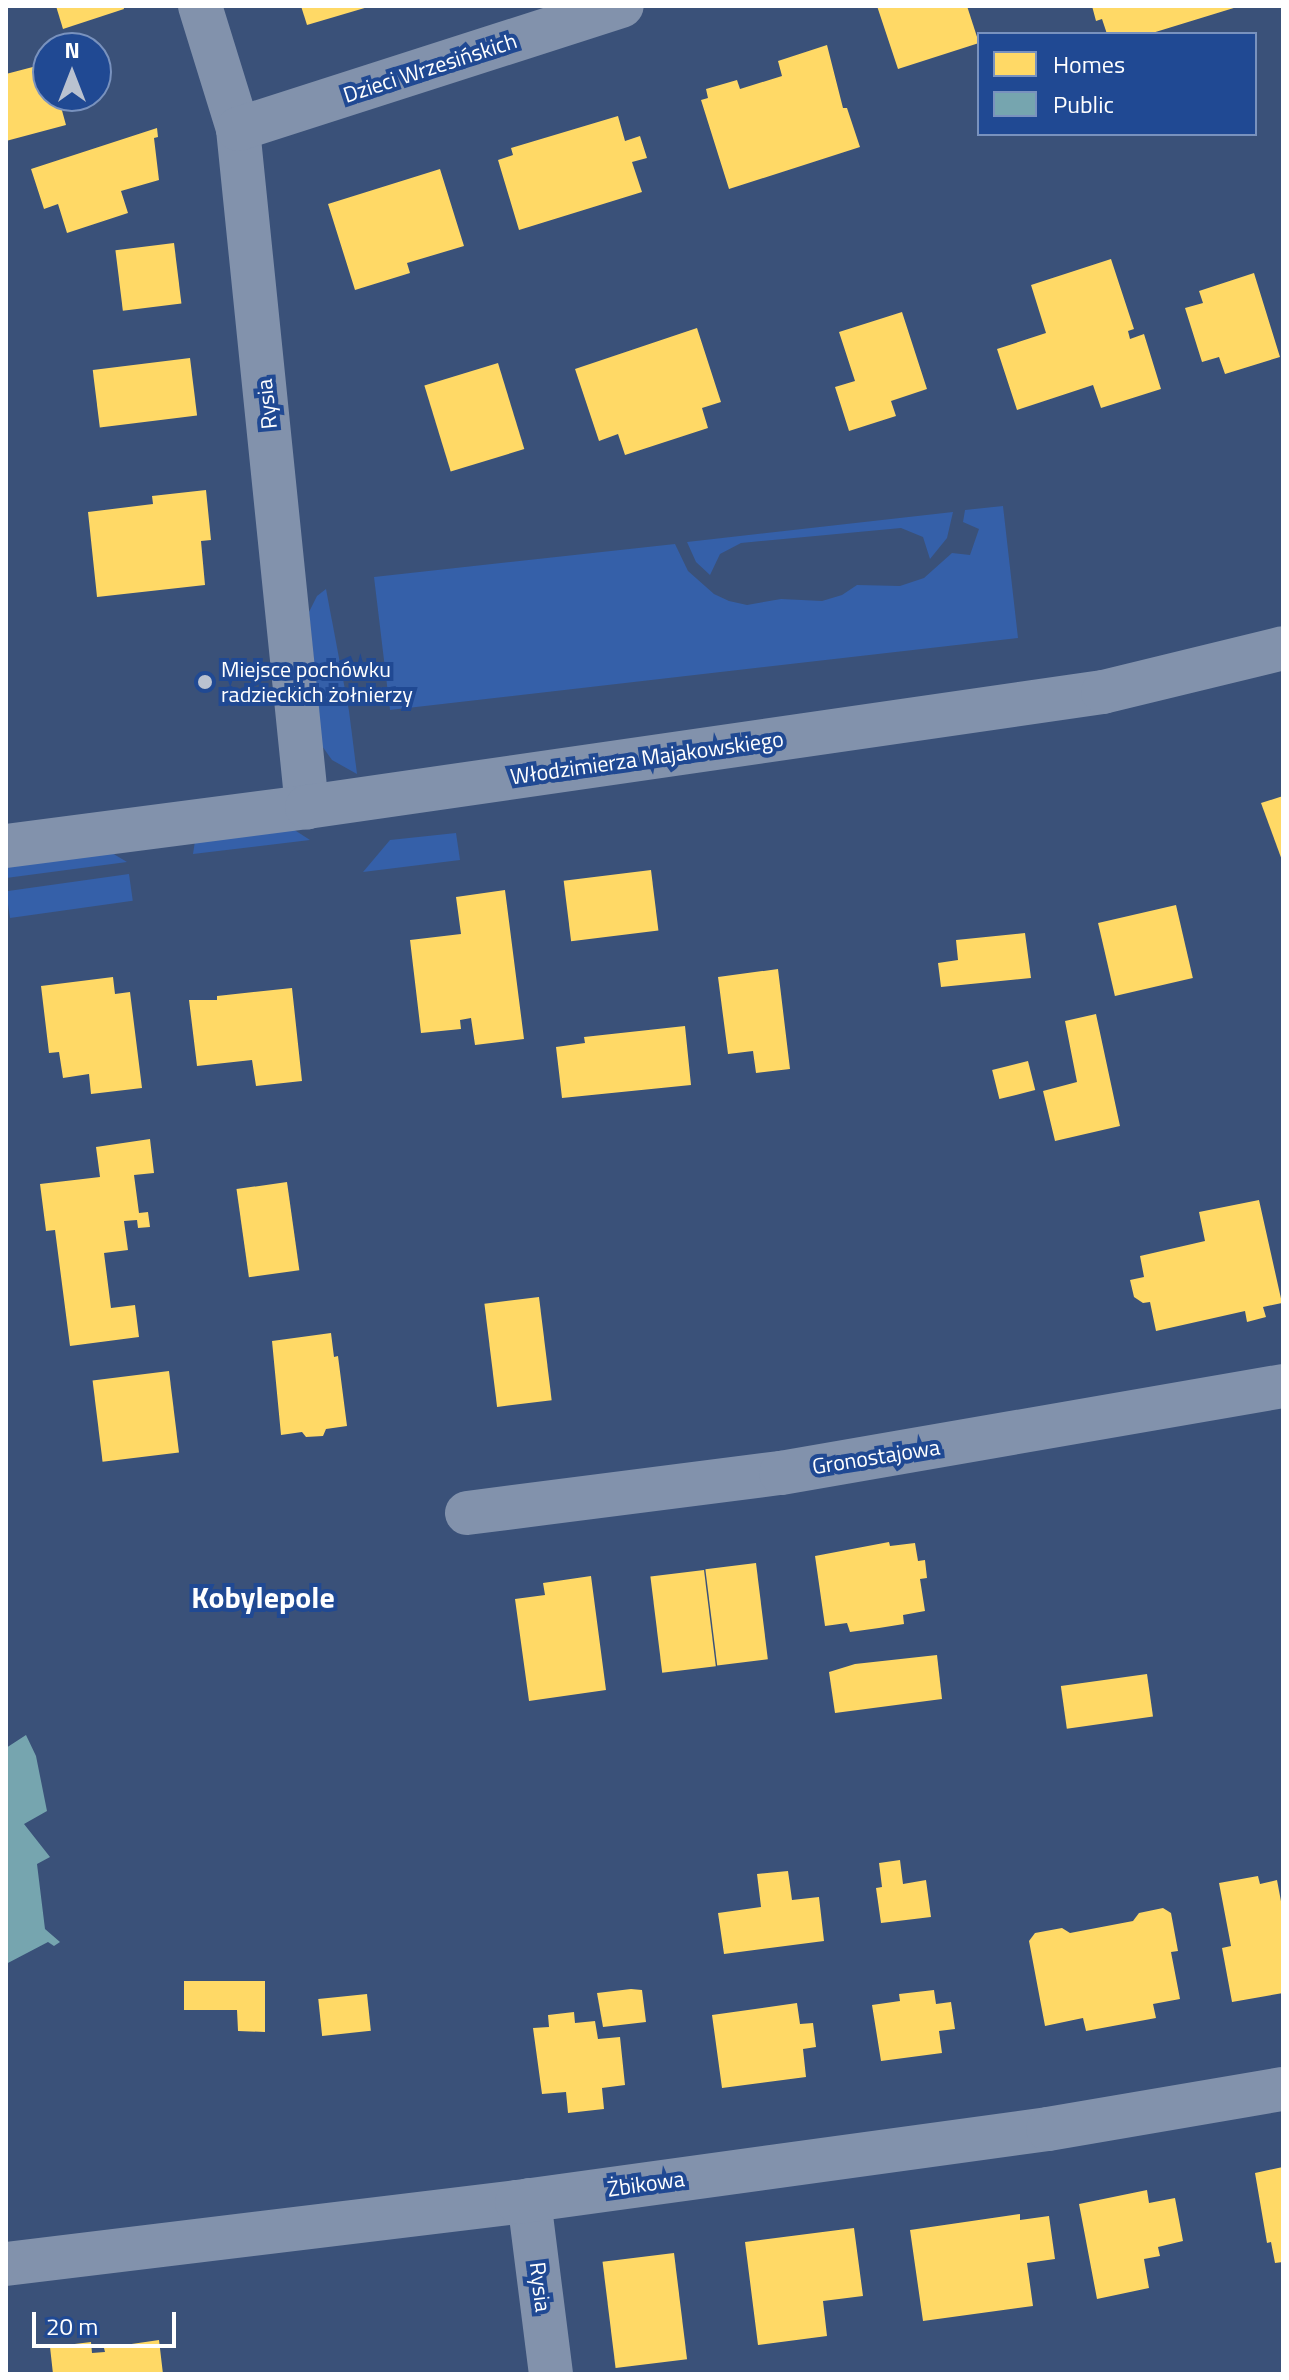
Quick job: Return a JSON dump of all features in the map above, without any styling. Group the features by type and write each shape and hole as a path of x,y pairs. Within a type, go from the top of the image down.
{"street":[{"name":"Rysia","path":"200,6 238,129 307,807"},
{"name":"Dzieci Wrzesińskich","path":"238,129 622,6"},
{"name":"Włodzimierza Majakowskiego","path":"6,846 307,807 1103,692 1283,648"},
{"name":"Gronostajowa","path":"467,1513 781,1473 1283,1386"},
{"name":"Żbikowa","path":"6,2264 529,2200 1048,2129 1283,2089"},
{"name":"Rysia","path":"529,2200 551,2374"}],"shaded area":[{"path":"1003,506 1018,638 390,710 374,577 675,544 688,571 714,594 729,601 747,605 781,599 822,601 842,595 857,585 900,586 924,578 952,553 970,555 979,529 963,522 965,510"},
{"path":"953,512 947,538 930,559 923,537 901,528 741,543 720,554 710,575 696,562 687,542"},
{"path":"326,589 349,711 357,774 332,760 322,746 309,612 317,596"},
{"path":"293,829 310,840 193,854 195,841"},
{"path":"456,833 460,860 363,872 390,840"},
{"path":"112,853 127,862 6,878 6,866"},
{"path":"129,874 133,901 10,918 6,891"}],"building: Homes":[{"path":"56,6 123,6 124,9 63,29"},
{"path":"301,6 368,6 368,7 307,25"},
{"path":"877,6 967,6 977,44 898,69"},
{"path":"1092,6 1237,6 1156,32 1106,32 1102,19 1096,21"},
{"path":"827,45 843,108 847,108 860,147 729,189 701,100 708,98 706,89 737,80 740,89 782,76 778,61"},
{"path":"32,67 32,112 62,112 66,125 6,141 6,74"},
{"path":"618,116 625,141 640,136 647,158 632,162 642,192 519,230 498,160 513,155 511,148"},
{"path":"157,128 158,137 154,138 159,180 121,191 128,213 67,233 58,204 44,209 31,169"},
{"path":"440,169 464,246 407,263 410,273 355,290 328,204"},
{"path":"174,243 181,304 123,311 115,250"},
{"path":"1111,259 1134,329 1128,331 1130,339 1144,334 1161,389 1101,408 1093,385 1017,410 997,349 1046,333 1031,285"},
{"path":"1254,273 1280,357 1225,374 1219,357 1202,362 1185,308 1203,303 1199,291"},
{"path":"902,312 927,389 891,401 896,416 849,431 835,387 855,381 839,332"},
{"path":"697,328 721,402 702,408 708,428 625,455 618,434 599,441 575,369"},
{"path":"190,358 197,416 100,428 93,370"},
{"path":"498,363 524,449 451,472 424,386"},
{"path":"206,490 211,540 201,541 205,585 97,597 88,512 153,504 152,496"},
{"path":"1283,796 1283,863 1261,803"},
{"path":"651,870 658,931 571,941 564,881"},
{"path":"505,890 524,1039 475,1045 471,1018 460,1020 461,1029 421,1033 410,940 461,934 456,897"},
{"path":"1176,905 1193,978 1115,996 1098,923"},
{"path":"1025,933 1031,978 941,987 938,963 958,960 956,940"},
{"path":"778,969 790,1069 756,1073 753,1051 728,1054 718,977"},
{"path":"113,977 115,994 130,992 142,1088 91,1094 89,1074 63,1078 59,1052 49,1053 41,986"},
{"path":"292,988 302,1081 256,1086 252,1060 197,1066 189,1000 217,1000 217,996"},
{"path":"1096,1014 1120,1126 1055,1141 1043,1091 1077,1082 1065,1021"},
{"path":"685,1026 691,1085 562,1098 556,1047 585,1043 584,1037"},
{"path":"1028,1061 1035,1090 999,1099 992,1070"},
{"path":"150,1139 154,1173 134,1175 139,1213 148,1212 150,1227 138,1228 137,1220 124,1221 128,1250 104,1253 111,1308 135,1305 139,1337 70,1346 55,1230 46,1231 40,1184 100,1177 96,1147"},
{"path":"287,1182 299,1270 249,1277 236,1189"},
{"path":"1259,1200 1282,1303 1263,1307 1266,1317 1247,1322 1245,1311 1156,1331 1150,1302 1143,1303 1134,1297 1130,1280 1144,1277 1140,1256 1205,1241 1199,1212"},
{"path":"539,1297 552,1400 497,1407 484,1304"},
{"path":"331,1333 334,1357 338,1356 347,1426 326,1429 323,1436 306,1437 302,1432 281,1435 272,1341"},
{"path":"169,1371 179,1452 103,1462 93,1380"},
{"path":"889,1542 890,1546 915,1543 918,1561 925,1560 927,1578 920,1579 925,1611 903,1615 904,1624 879,1628 850,1632 847,1623 825,1626 815,1556"},
{"path":"756,1563 768,1659 717,1665 705,1569"},
{"path":"704,1570 716,1666 662,1673 650,1577"},
{"path":"591,1576 606,1690 529,1701 515,1599 545,1595 543,1583"},
{"path":"937,1655 942,1699 835,1713 829,1672 855,1664"},
{"path":"1147,1674 1153,1717 1067,1729 1061,1686"},
{"path":"900,1860 903,1884 926,1880 931,1917 881,1923 876,1888 882,1887 879,1863"},
{"path":"788,1871 792,1900 819,1897 824,1941 724,1954 718,1913 761,1907 757,1874"},
{"path":"1258,1876 1260,1884 1277,1880 1283,1912 1283,1993 1232,2002 1222,1948 1231,1946 1219,1883"},
{"path":"1163,1908 1171,1913 1178,1951 1171,1952 1180,1999 1153,2004 1156,2018 1086,2031 1083,2018 1045,2026 1029,1941 1035,1933 1062,1928 1070,1933 1133,1921 1139,1913"},
{"path":"184,1981 265,1981 265,2032 238,2031 237,2010 184,2010"},
{"path":"642,1990 646,2022 603,2027 597,1993"},
{"path":"934,1990 936,2004 951,2002 955,2029 939,2031 942,2053 881,2061 872,2005 900,2001 899,1994"},
{"path":"367,1994 371,2031 322,2036 318,1999"},
{"path":"797,2003 800,2024 813,2023 816,2047 803,2049 806,2077 722,2088 712,2015"},
{"path":"574,2012 575,2023 595,2021 598,2039 620,2037 625,2085 602,2088 604,2109 568,2113 566,2092 542,2094 533,2028 549,2027 548,2015"},
{"path":"1283,2167 1283,2262 1275,2263 1271,2242 1267,2243 1255,2173"},
{"path":"1147,2190 1149,2203 1175,2198 1183,2241 1158,2247 1160,2256 1144,2259 1149,2288 1097,2299 1079,2204"},
{"path":"1020,2214 1020,2220 1049,2216 1055,2259 1027,2263 1033,2306 923,2321 910,2230"},
{"path":"854,2228 863,2296 823,2301 827,2336 758,2345 745,2242"},
{"path":"674,2253 687,2359 616,2368 603,2262"},
{"path":"159,2340 163,2374 53,2374 50,2347 91,2342 92,2353 105,2352 104,2348"}],"building: Public":[{"path":"26,1735 36,1756 47,1811 24,1824 50,1857 37,1864 45,1929 60,1942 54,1946 48,1942 6,1964 6,1748"}],"place":[{"name":"Miejsce pochówku radzieckich żołnierzy","path":"205,682"}],"district":[{"name":"Kobylepole","path":"263,1597"}]}
